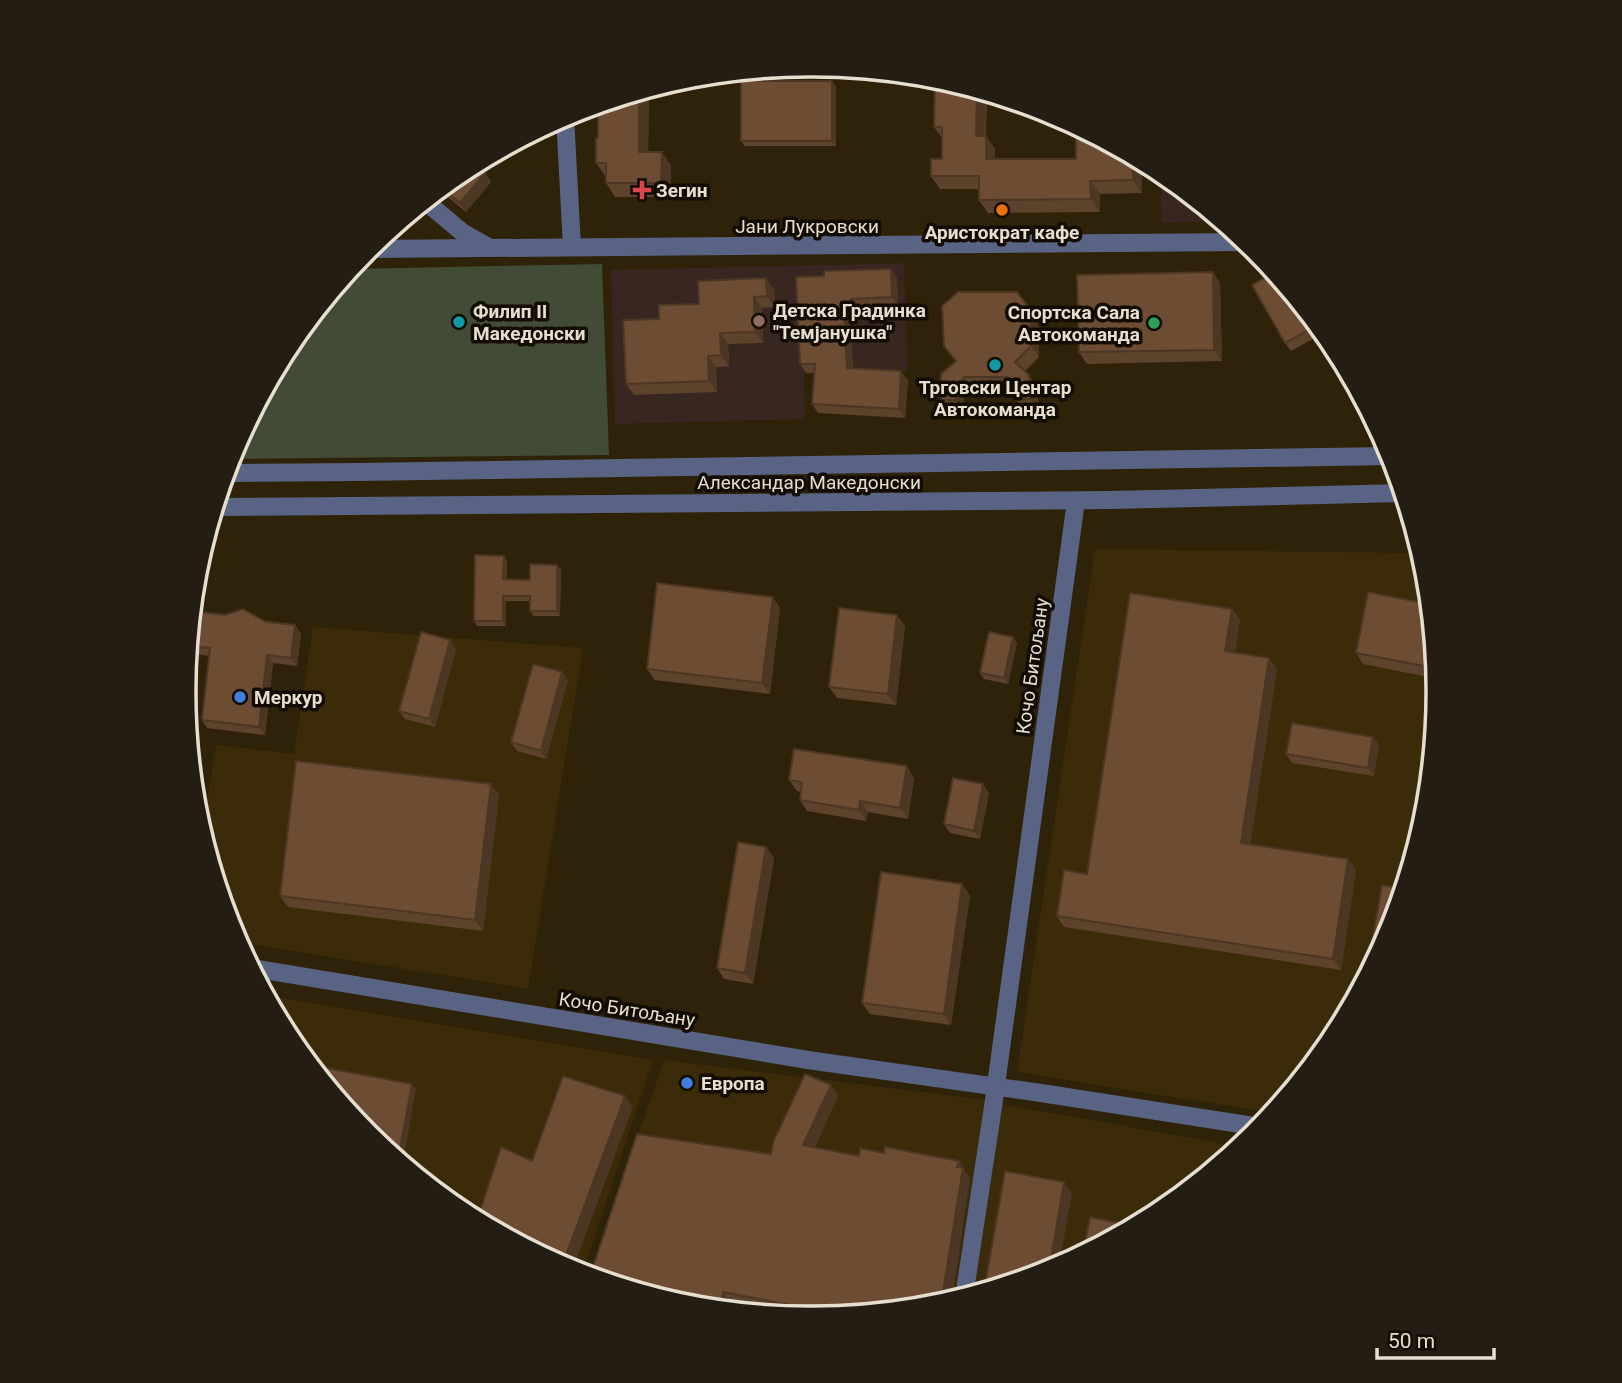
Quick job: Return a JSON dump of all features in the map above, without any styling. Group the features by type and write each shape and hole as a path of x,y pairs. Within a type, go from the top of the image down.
{"street":[{"path":"566,128 572,247"},
{"path":"433,207 462,232 492,249"},
{"name":"Јани Лукровски","path":"385,249 1230,242"},
{"name":"Александар Македонски","path":"237,472 1379,456"},
{"name":"Александар Македонски","path":"225,507 1076,501 1393,493"},
{"name":"Кочо Битољану","path":"966,1286 996,1086 1076,501"},
{"name":"Кочо Битољану","path":"264,970 808,1060 1247,1125"}],"shaded area":[{"path":"1161,187 1207,221 1162,223"},
{"name":"Детска Градинка \"Темјанушка\"","path":"904,263 907,371 804,374 805,419 615,424 611,270"},
{"path":"1095,549 1410,553 1420,611 1426,692 1414,811 1405,851 1379,927 1343,999 1299,1066 1260,1111 1017,1072"},
{"path":"313,627 583,648 528,989 251,944 229,889 208,811 216,745 294,754"},
{"path":"278,997 653,1060 586,1263 539,1243 504,1224 437,1179 406,1154 376,1126 323,1066"},
{"path":"664,1060 987,1100 957,1288 891,1301 851,1305 771,1305 691,1294 652,1285 593,1265"},
{"path":"1002,1104 1226,1145 1185,1179 1118,1224 1046,1259 976,1283"}],"green space":[{"path":"602,264 609,455 242,459 279,384 300,350 323,317 365,269"}],"building":[{"path":"741,81 832,81 832,141 741,141"},
{"path":"935,90 970,98 977,100 976,136 986,136 986,159 1076,159 1076,137 1133,169 1133,180 1090,181 1091,199 979,200 979,176 931,176 931,159 942,159 942,127 934,127"},
{"path":"639,102 639,152 662,152 661,183 606,183 606,163 596,163 598,116"},
{"path":"484,172 485,173 460,203 450,195"},
{"path":"891,269 892,297 851,299 852,314 844,314 847,368 901,371 899,409 812,404 815,364 800,364 796,277 824,276 824,271"},
{"name":"Спортска Сала Автокоманда","path":"1213,272 1214,350 1079,352 1077,275"},
{"path":"766,278 767,296 754,297 755,332 720,333 721,355 708,356 709,381 626,384 623,320 659,319 659,305 699,304 698,281"},
{"path":"1265,278 1308,330 1285,343 1252,285"},
{"name":"Трговски Центар Автокоманда","path":"958,292 1017,292 1030,309 1031,346 1015,362 1029,375 1031,399 1016,400 1015,386 1007,377 965,377 956,386 956,400 941,400 941,374 956,361 944,346 942,306"},
{"path":"475,555 504,556 503,579 530,580 530,564 557,565 557,611 530,611 530,596 503,596 503,621 474,621"},
{"path":"657,583 773,597 762,683 647,669"},
{"path":"1368,592 1419,602 1425,666 1356,653"},
{"path":"1130,593 1232,609 1225,651 1269,658 1241,843 1348,859 1333,959 1057,916 1064,870 1087,874"},
{"path":"839,608 897,615 888,694 829,687"},
{"name":"Меркур","path":"243,609 266,622 295,625 291,658 267,655 259,727 202,720 210,648 198,647 202,612 225,615"},
{"path":"421,632 450,640 429,719 399,711"},
{"path":"989,632 1013,637 1004,678 980,673"},
{"path":"533,664 562,672 541,751 511,742"},
{"path":"1292,723 1373,737 1368,768 1286,754"},
{"path":"794,749 907,766 900,808 860,801 859,810 800,800 802,782 789,780"},
{"path":"296,761 491,784 475,920 280,896"},
{"path":"953,778 983,784 974,831 944,824"},
{"path":"738,842 766,847 745,973 717,968"},
{"path":"881,872 962,884 944,1014 862,1003"},
{"path":"1382,885 1394,887 1379,927 1372,942"},
{"path":"324,1067 412,1084 400,1149 376,1126"},
{"path":"805,1074 831,1085 803,1145 859,1156 860,1148 884,1153 885,1147 959,1161 957,1167 963,1168 943,1291 851,1305 790,1305 723,1292 723,1300 691,1294 652,1285 593,1266 637,1134 771,1154 774,1140"},
{"path":"563,1076 625,1096 566,1255 539,1243 481,1209 501,1147 532,1161"},
{"path":"1005,1171 1064,1182 1051,1257 986,1280"},
{"path":"1090,1217 1119,1223 1118,1224 1085,1242"}],"place":[{"name":"Зегин","path":"642,190"},
{"name":"Аристократ кафе","path":"1002,210"},
{"name":"Детска Градинка \"Темјанушка\"","path":"759,321"},
{"name":"Филип II Македонски","path":"459,322"},
{"name":"Спортска Сала Автокоманда","path":"1154,323"},
{"name":"Трговски Центар Автокоманда","path":"995,365"},
{"name":"Меркур","path":"240,697"},
{"name":"Европа","path":"687,1083"}]}
